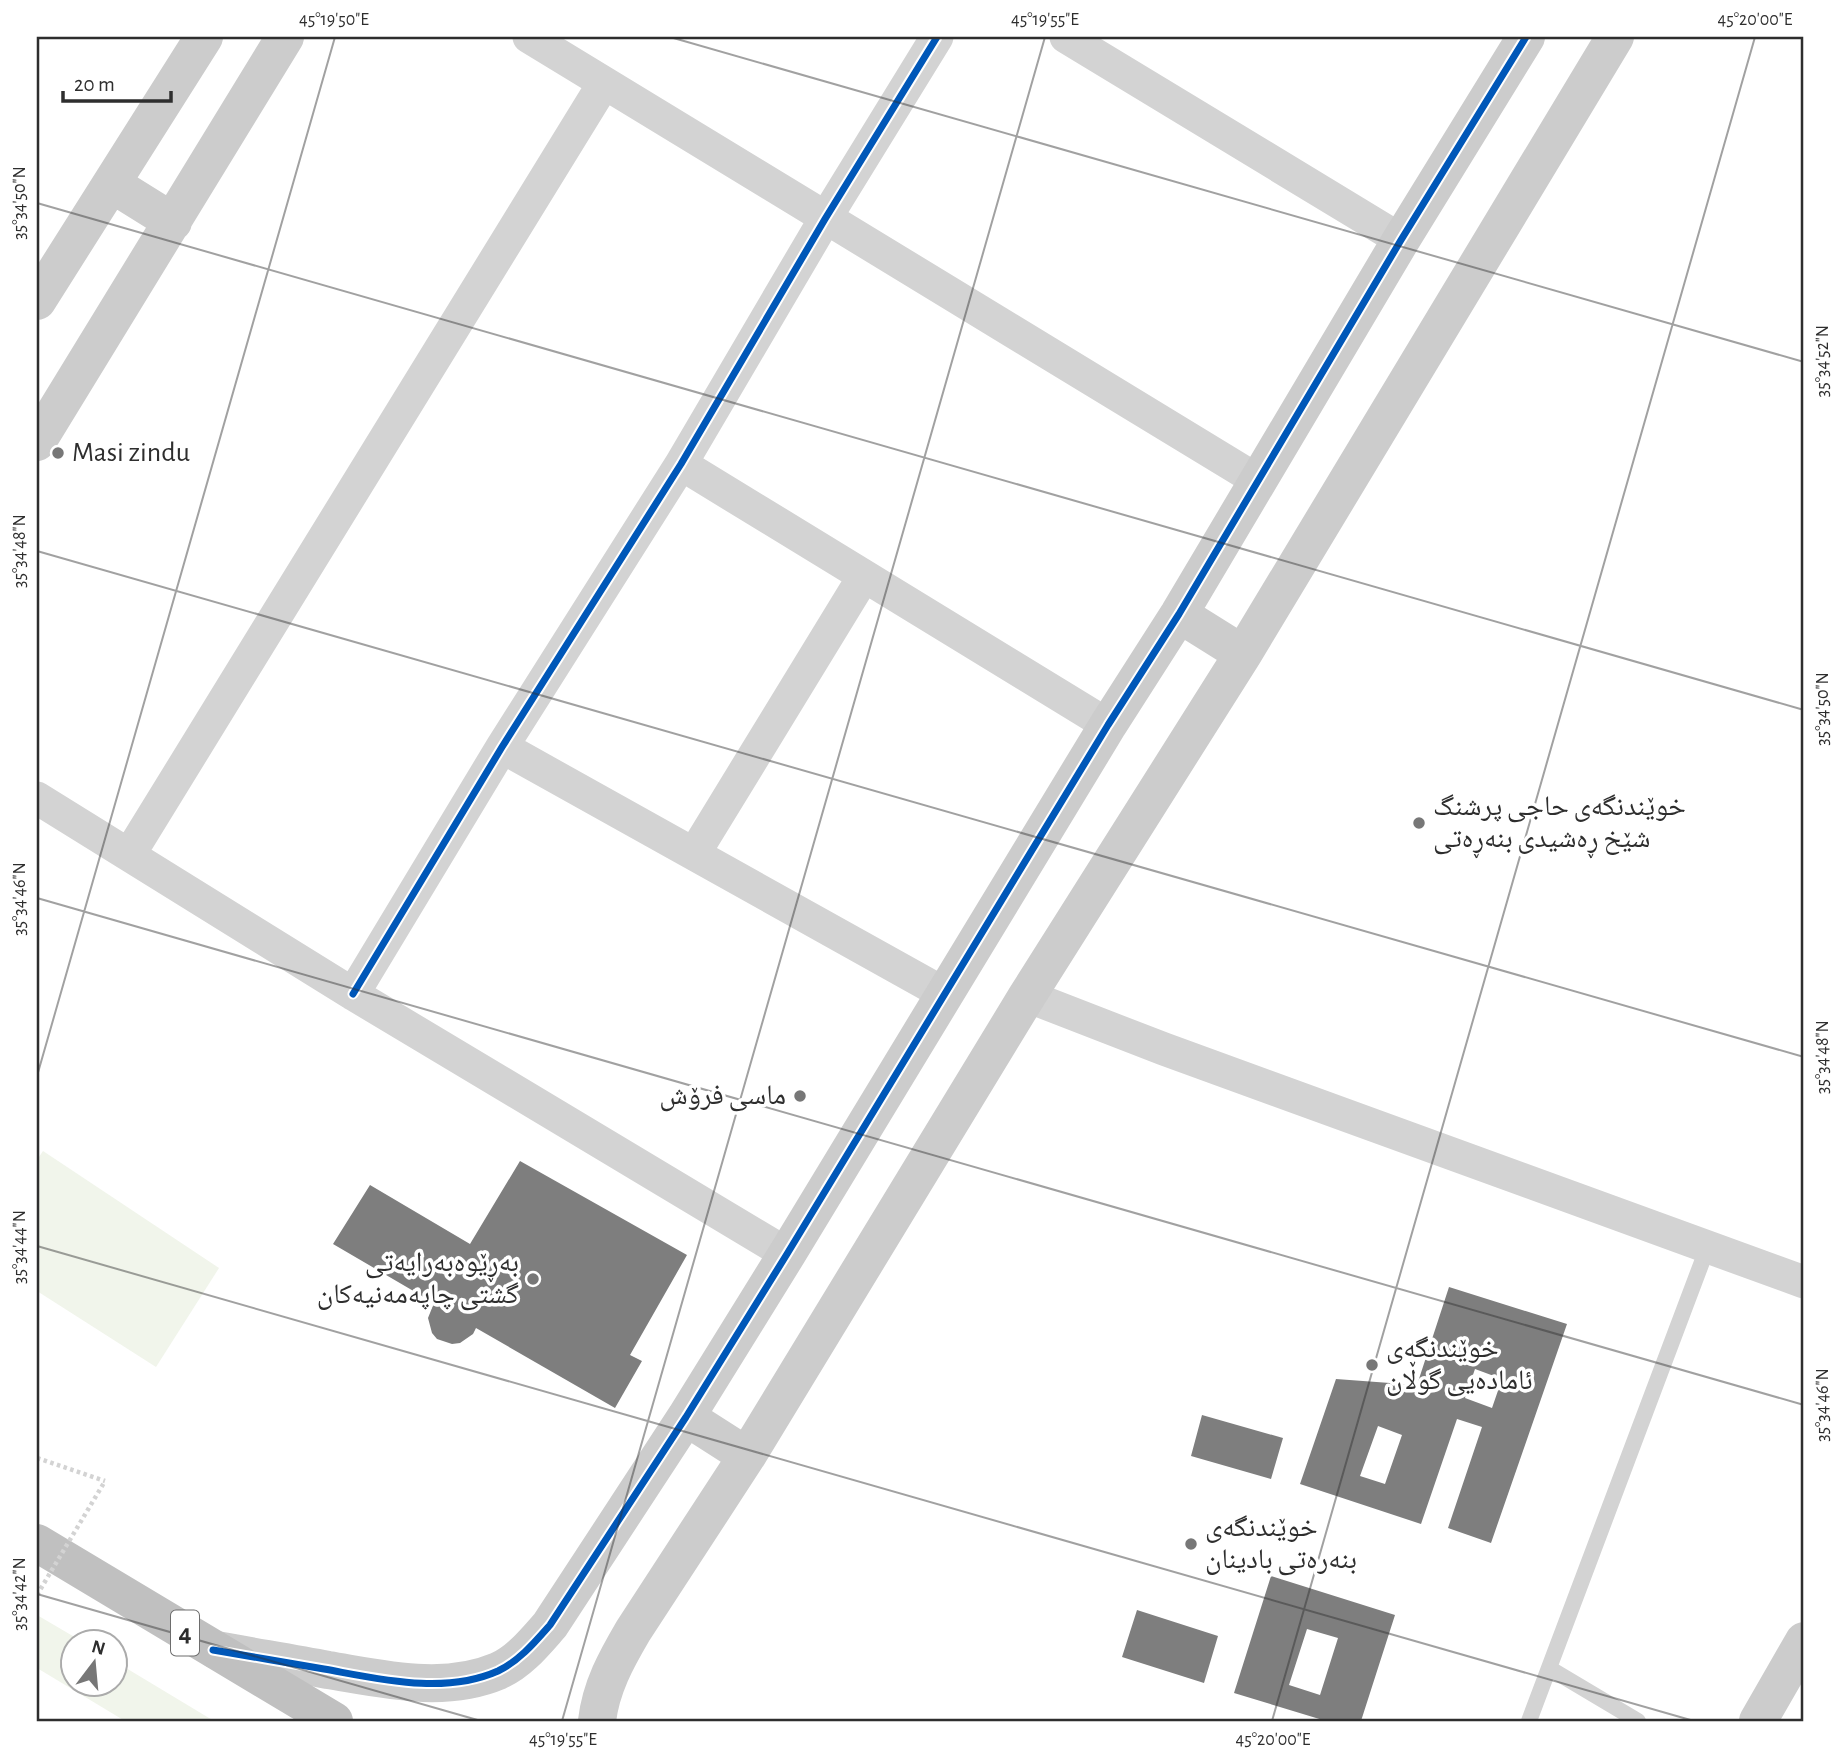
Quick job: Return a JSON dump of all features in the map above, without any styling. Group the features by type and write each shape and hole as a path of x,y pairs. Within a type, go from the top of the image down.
{"highway":[{"name":"4","path":"37,1543 334,1721"}],"street":[{"path":"37,301 204,37"},
{"path":"37,442 285,37"},
{"path":"529,37 1257,480"},
{"path":"353,994 502,747 681,464 825,219 937,37"},
{"path":"1066,37 1401,240"},
{"path":"213,1650 406,1682 442,1683 463,1681 500,1670 534,1643 550,1625 686,1417 787,1254 943,993 1179,614 1401,240 1526,37"},
{"path":"597,1721 603,1690 617,1658 747,1456 1027,996 1243,654 1615,37"},
{"path":"130,855 604,83"},
{"path":"112,184 173,222"},
{"path":"681,464 1108,725"},
{"path":"694,854 864,576"},
{"path":"1179,614 1243,654"},
{"path":"502,747 943,993"},
{"path":"37,798 353,994 787,1254"},
{"path":"1027,996 1164,1049 1804,1282"},
{"path":"686,1417 747,1456"},
{"path":"1758,1721 1804,1641"}],"lane":[{"path":"1529,1721 1708,1246"},
{"path":"1549,1668 1637,1721"}],"path":[{"path":"37,1458 104,1481 37,1595"}],"shaded area":[{"path":"43,1151 219,1268 156,1367 37,1291 37,1160"},
{"path":"37,1615 60,1628 60,1682 37,1668"},
{"path":"130,1670 214,1721 125,1721 87,1698 130,1698"}],"building":[{"name":"بەڕێوەبەرایەتی گشتی چاپەمەنیەکان","path":"520,1161 687,1255 630,1355 642,1361 615,1408 476,1328 473,1334 460,1343 452,1344 437,1339 432,1333 428,1318 434,1303 333,1244 370,1185 470,1244"},
{"path":"1449,1287 1567,1324 1491,1543 1448,1528 1482,1427 1457,1419 1421,1524 1300,1484 1336,1379 1417,1385","holes":["1475,1369 1502,1379 1492,1408 1465,1398","1378,1426 1402,1435 1385,1484 1360,1476"]},
{"path":"1202,1415 1283,1438 1271,1479 1191,1456"},
{"path":"1271,1576 1395,1615 1361,1721 1326,1721 1234,1693","holes":["1307,1629 1338,1638 1320,1695 1289,1685"]},
{"path":"1137,1610 1218,1636 1204,1683 1122,1657"}],"cycle path":[{"path":"353,994 502,747 681,464 825,219 937,37"},
{"path":"213,1650 389,1680 434,1684 477,1678 506,1667 526,1651 550,1625 686,1417 787,1254 1108,725 1179,614 1401,240 1526,37"}],"place":[{"name":"Masi zindu","path":"58,453"},
{"name":"خوێندنگەی حاجی پرشنگ شێخ ڕەشیدی بنەڕەتی","path":"1419,823"},
{"name":"ماسی فرۆش","path":"800,1096"},
{"name":"بەڕێوەبەرایەتی گشتی چاپەمەنیەکان","path":"533,1279"},
{"name":"خوێندنگەی ئامادەیی گوڵان","path":"1372,1365"},
{"name":"خوێندنگەی بنەرەتی بادینان","path":"1191,1544"}]}
